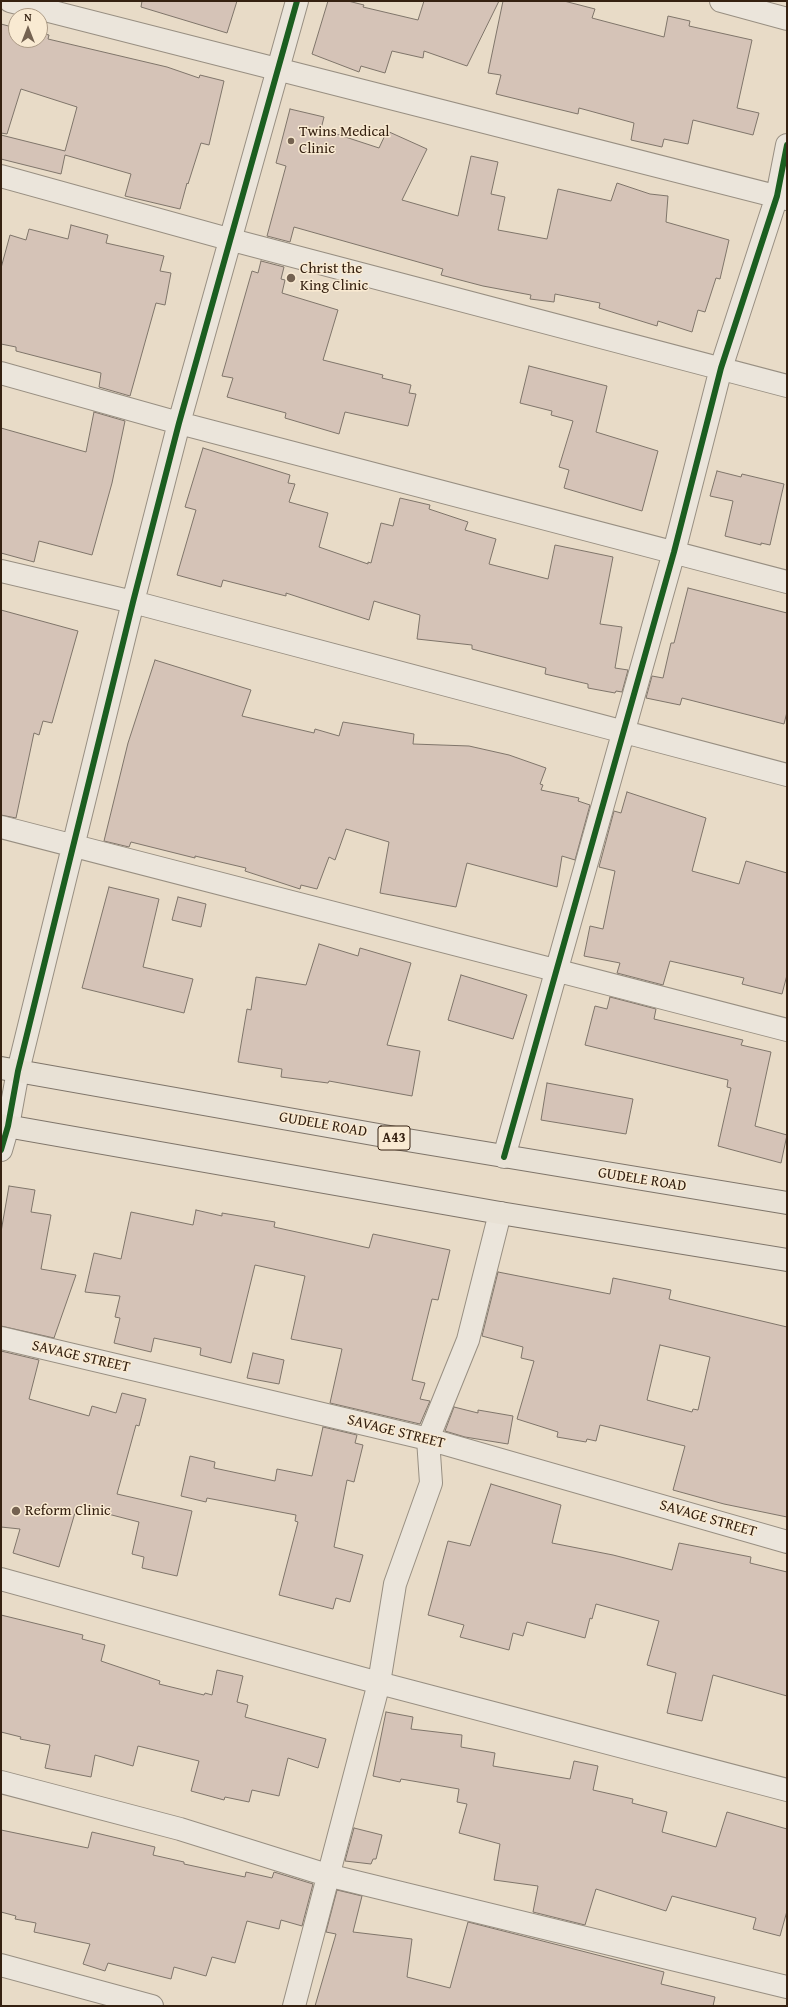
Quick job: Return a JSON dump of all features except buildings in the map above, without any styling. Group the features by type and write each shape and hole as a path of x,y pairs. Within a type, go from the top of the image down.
{"highway":[{"name":"GUDELE ROAD","path":"10,1070 504,1157 787,1204"},
{"path":"4,1126 500,1213 787,1260"}],"street":[{"path":"10,1 782,198"},
{"path":"1,1150 10,1070 74,846 133,602 179,423 232,240 297,1"},
{"path":"721,1 787,19"},
{"path":"504,1157 674,552 721,368 782,198 787,145"},
{"path":"1,176 232,240 787,386"},
{"path":"1,373 179,423 787,582"},
{"path":"1,571 133,602 787,775"},
{"path":"1,827 787,1030"},
{"path":"294,2006 327,1875 379,1682 395,1584 432,1483 428,1439 468,1340 500,1213"},
{"name":"SAVAGE STREET","path":"1,1338 428,1439 787,1542"},
{"path":"1,1579 379,1682 787,1790"},
{"path":"1,1782 180,1829 327,1875 787,1987"},
{"path":"1,1965 152,2006"}],"cycle path":[{"path":"1,1150 8,1126 18,1071 133,602 179,423 297,1"},
{"path":"504,1157 674,552 721,368 777,196 787,145"}],"place":[{"name":"Twins Medical Clinic","path":"291,141"},
{"name":"Christ the King Clinic","path":"291,278"},
{"name":"Reform Clinic","path":"16,1511"}]}
